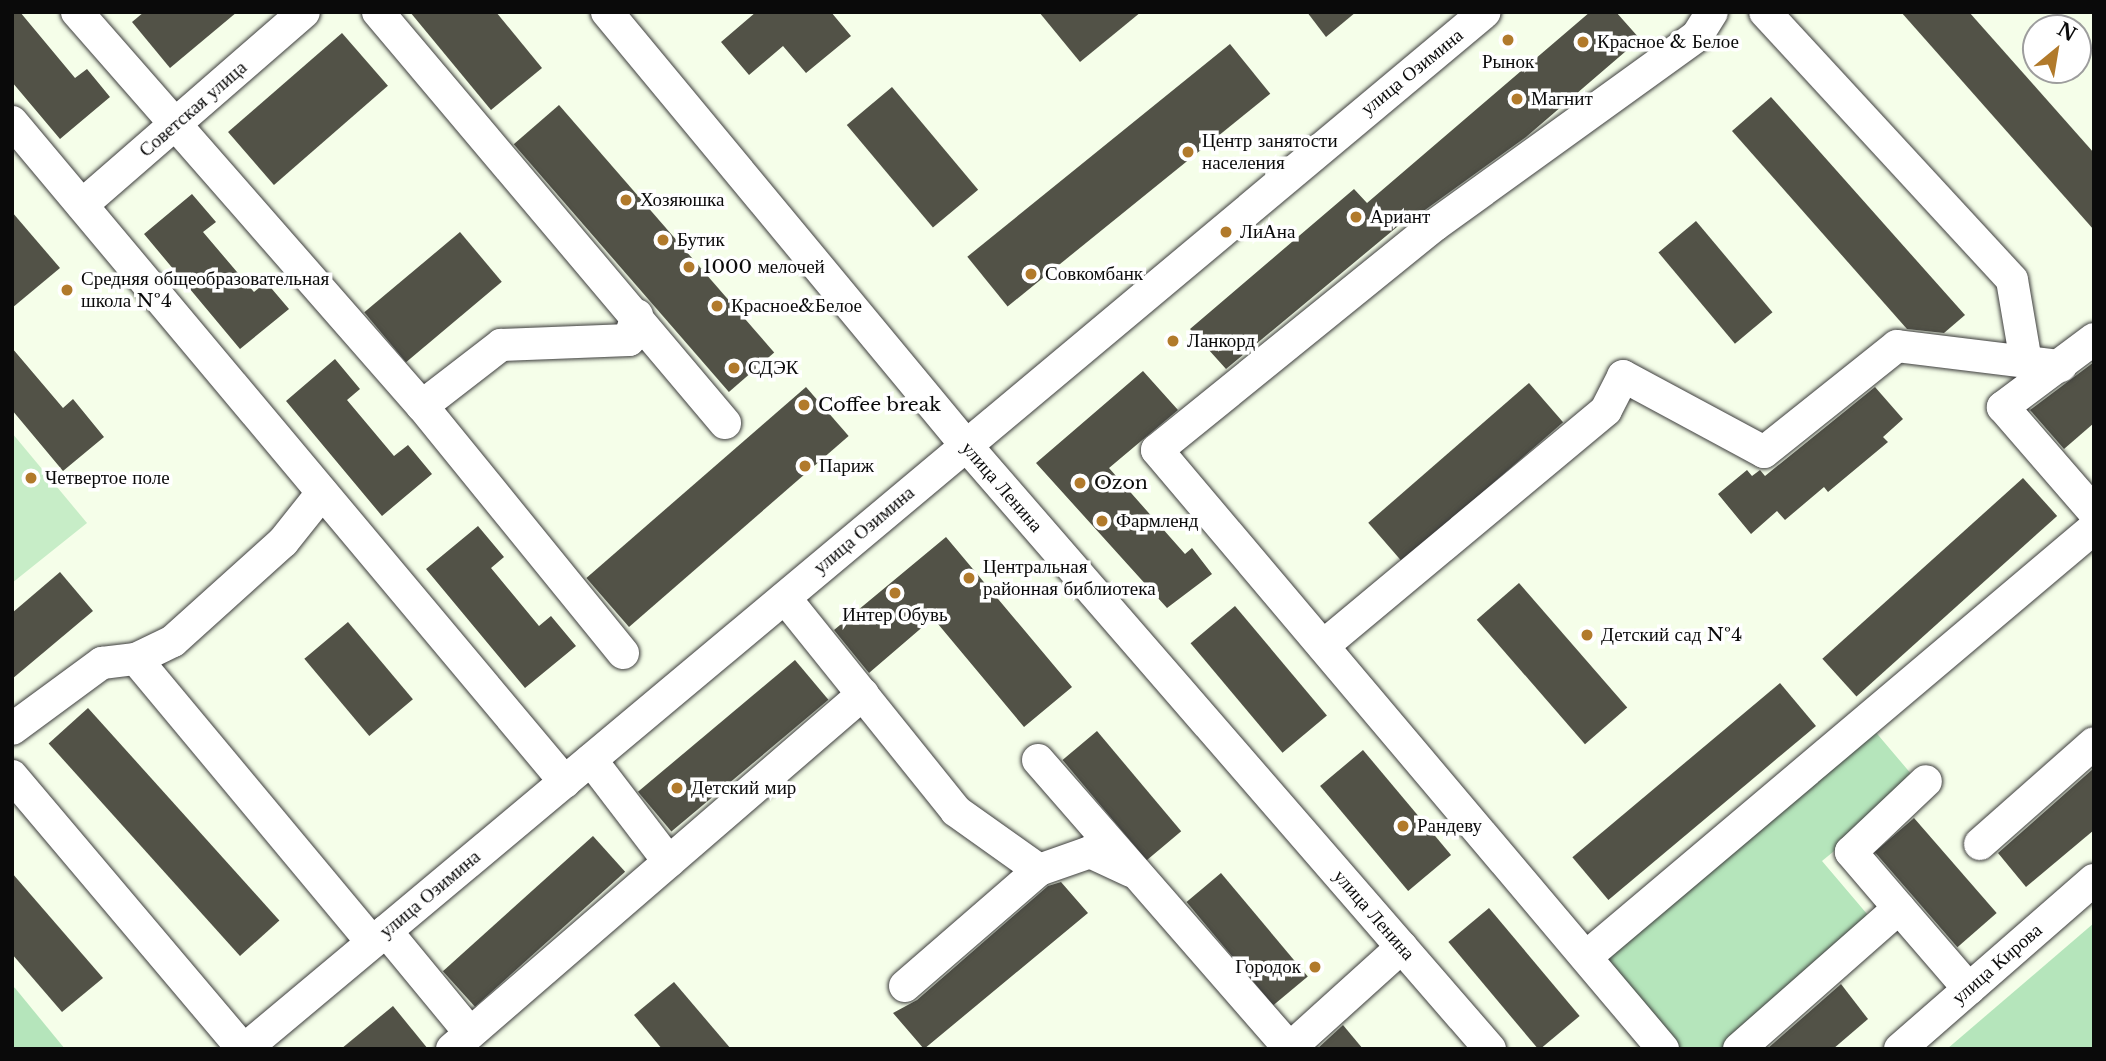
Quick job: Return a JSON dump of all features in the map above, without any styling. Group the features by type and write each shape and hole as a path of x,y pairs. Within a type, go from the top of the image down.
{"street":[{"path":"77,12 174,127 422,406 623,653"},
{"name":"Советская улица","path":"82,205 304,12"},
{"path":"378,12 637,315 725,423"},
{"name":"улица Ленина","path":"607,12 965,444 1489,1049"},
{"name":"улица Озимина","path":"244,1049 1485,12"},
{"path":"1663,1049 1157,450 1435,225 1697,36 1712,12"},
{"path":"1765,12 2012,281 2026,362"},
{"path":"12,122 565,782"},
{"path":"422,406 501,345 629,340 637,315"},
{"path":"2094,339 2003,407 2094,512"},
{"path":"1323,646 1606,410 1623,376 1764,452 1897,346 2061,366"},
{"path":"12,729 103,663 136,659 173,641 283,542 322,493"},
{"path":"1586,957 2094,528"},
{"path":"785,598 957,811 1039,870"},
{"path":"136,659 379,937 461,1041 863,694"},
{"path":"1980,844 2094,743"},
{"path":"591,760 668,862"},
{"path":"1038,760 1131,871 1288,1048 1402,947"},
{"path":"12,776 244,1049"},
{"path":"1926,781 1850,852 1969,989"},
{"path":"905,986 1039,870 1090,852 1131,871"},
{"name":"улица Кирова","path":"1900,1049 2094,880"},
{"path":"1739,1049 1899,908"}],"green space":[{"name":"Четвертое поле","path":"12,433 87,523 12,583"},
{"path":"1873,729 1918,782 1822,861 1873,921 1725,1049 1667,1049 1594,963"},
{"path":"2094,923 2094,1049 1947,1049"},
{"path":"12,986 15,988 65,1049 12,1049"}],"building":[{"path":"12,12 20,12 75,78 87,69 110,97 60,139 12,82"},
{"path":"144,12 237,12 170,68 132,22"},
{"path":"410,12 496,12 542,68 491,110"},
{"path":"756,12 831,12 851,36 806,73 783,46 749,75 721,42"},
{"path":"1039,12 1141,12 1080,62"},
{"path":"1307,12 1356,12 1326,37"},
{"path":"1590,12 1616,12 1640,39 1526,137 1418,215 1415,212 1226,369 1190,329 1354,189 1367,203"},
{"path":"1901,12 1969,12 2022,72 2022,84 2033,84 2094,153 2094,230"},
{"path":"342,33 388,86 274,185 228,132"},
{"path":"1230,44 1270,94 1008,306 967,257"},
{"path":"892,87 978,190 933,228 847,125"},
{"path":"1771,97 1965,315 1944,333 1907,329 1732,131"},
{"path":"559,105 774,353 729,392 514,144"},
{"path":"192,194 216,222 203,232 254,292 266,282 289,309 240,349 144,234"},
{"path":"12,212 60,268 12,308"},
{"path":"1696,221 1772,312 1735,344 1658,252"},
{"path":"460,232 502,282 406,362 364,312"},
{"path":"12,348 63,408 73,399 104,437 63,471 12,410"},
{"path":"335,359 360,389 347,400 394,456 408,445 432,474 382,516 286,401"},
{"path":"2094,362 2094,423 2064,449 2030,410"},
{"path":"1143,371 1178,410 1109,468 1185,554 1192,548 1212,574 1167,608 1036,463"},
{"path":"1529,383 1563,422 1402,562 1368,523"},
{"path":"806,387 849,436 629,627 586,578"},
{"path":"1875,387 1903,419 1883,437 1888,442 1828,492 1824,487 1785,520 1777,511 1751,534 1718,494 1747,470 1752,476 1760,470 1765,476"},
{"path":"2023,478 2057,516 1856,697 1822,659"},
{"path":"478,526 504,557 491,568 539,626 551,616 576,646 525,688 426,569"},
{"path":"946,537 1072,687 1024,727 933,618 869,673 834,630"},
{"path":"60,572 93,611 12,679 12,613"},
{"path":"1519,583 1627,708 1585,744 1477,620"},
{"path":"1235,606 1327,716 1282,753 1191,643"},
{"path":"348,622 413,699 369,736 304,659"},
{"path":"795,660 828,700 671,832 638,792"},
{"path":"1780,683 1816,726 1608,900 1572,857"},
{"path":"88,708 279,921 240,956 49,743"},
{"path":"1097,731 1181,831 1147,860 1063,760"},
{"path":"1363,750 1451,855 1408,891 1320,786"},
{"path":"2094,768 2094,830 2026,887 1998,853"},
{"path":"1914,818 1997,913 1957,947 1875,852"},
{"path":"593,836 625,872 475,1007 443,971"},
{"path":"12,873 103,978 62,1012 12,954"},
{"path":"1221,873 1308,976 1273,1005 1187,902"},
{"path":"1061,882 1088,913 924,1049 893,1013 917,1000 1048,886"},
{"path":"1489,908 1580,1016 1538,1049 1448,942"},
{"path":"674,982 731,1049 662,1049 634,1015"},
{"path":"1841,984 1868,1019 1833,1049 1767,1049"},
{"path":"393,1006 428,1049 341,1049"},
{"path":"1343,1025 1363,1049 1317,1049"}],"place":[{"name":"Рынок","path":"1508,40"},
{"name":"Красное & Белое","path":"1583,42"},
{"name":"Магнит","path":"1517,99"},
{"name":"Центр занятости населения","path":"1188,152"},
{"name":"Хозяюшка","path":"626,200"},
{"name":"Ариант","path":"1356,217"},
{"name":"ЛиАна","path":"1226,232"},
{"name":"Бутик","path":"663,240"},
{"name":"1000 мелочей","path":"689,267"},
{"name":"Совкомбанк","path":"1031,274"},
{"name":"Средняя общеобразовательная школа №4","path":"67,290"},
{"name":"Красное&Белое","path":"717,306"},
{"name":"Ланкорд","path":"1173,341"},
{"name":"СДЭК","path":"734,368"},
{"name":"Coffee break","path":"804,405"},
{"name":"Париж","path":"805,466"},
{"name":"Четвертое поле","path":"31,478"},
{"name":"Ozon","path":"1080,483"},
{"name":"Фармленд","path":"1102,521"},
{"name":"Центральная районная библиотека","path":"969,578"},
{"name":"Интер Обувь","path":"895,593"},
{"name":"Детский сад №4","path":"1587,635"},
{"name":"Детский мир","path":"677,788"},
{"name":"Рандеву","path":"1403,826"},
{"name":"Городок","path":"1315,967"}]}
